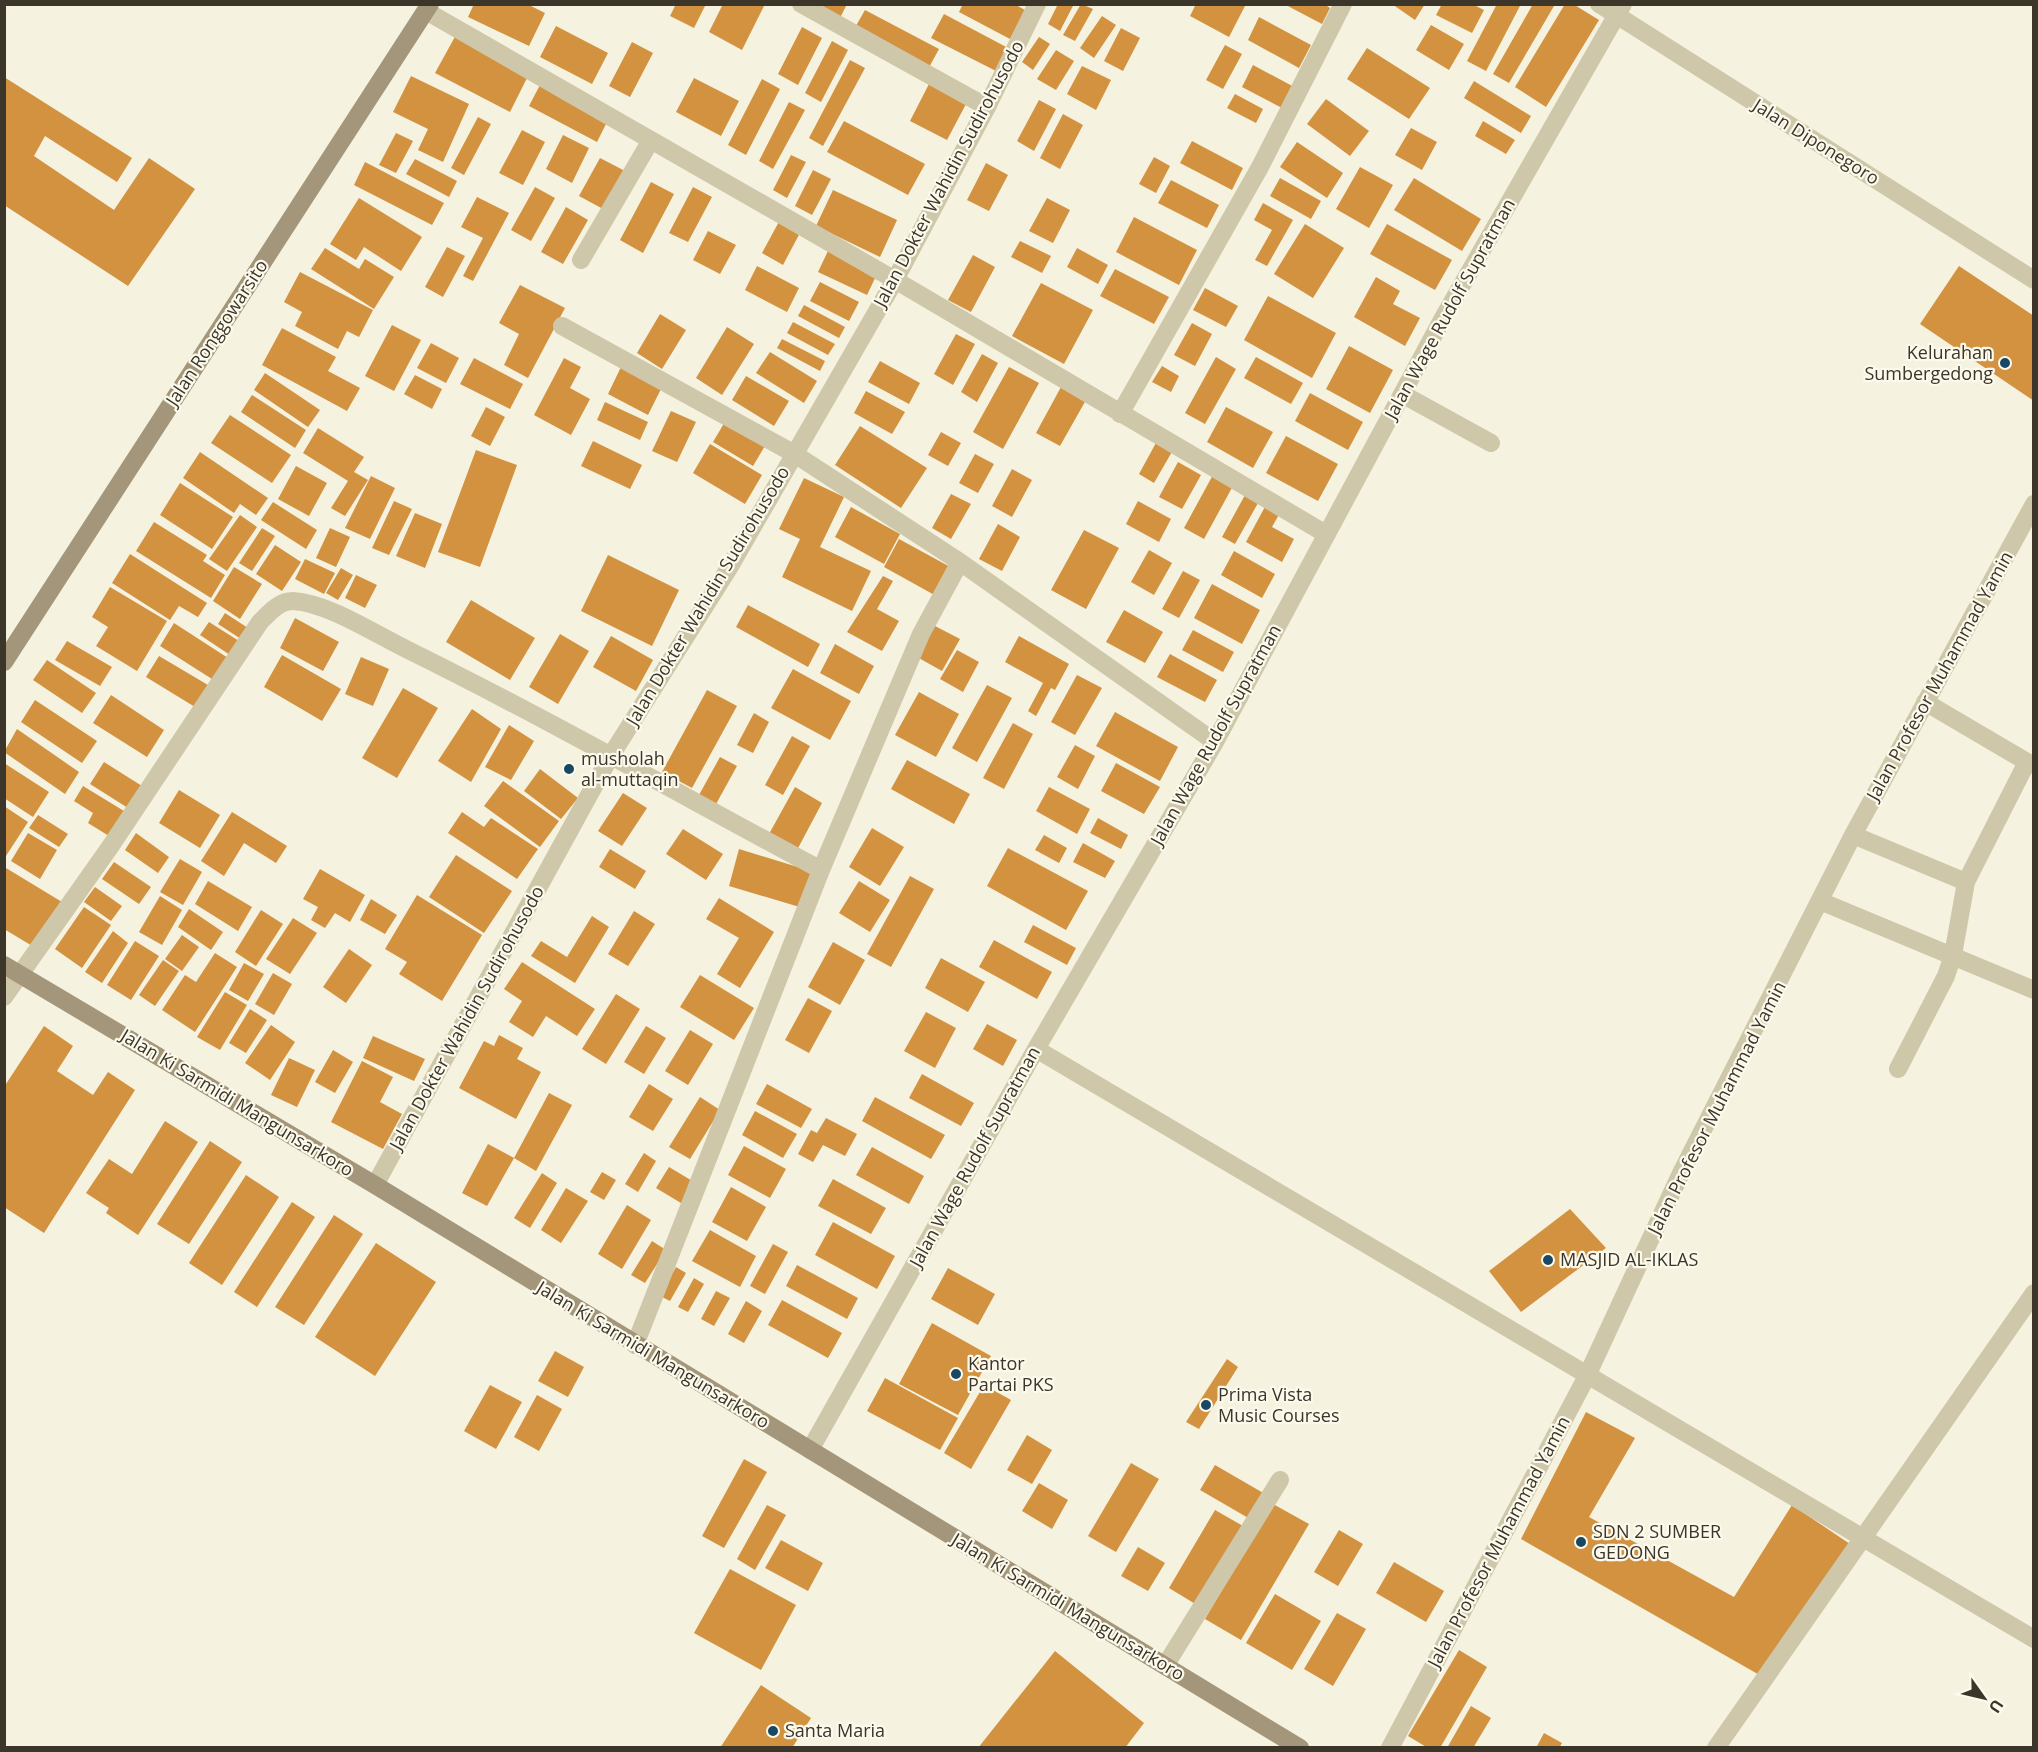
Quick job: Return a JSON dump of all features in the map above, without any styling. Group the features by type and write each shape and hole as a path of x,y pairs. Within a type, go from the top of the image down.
{"main road":[{"name":"Jalan Ronggowarsito","path":"4,662 428,8"},
{"name":"Jalan Ki Sarmidi Mangunsarkoro","path":"4,965 375,1185 635,1346 1300,1748"}],"street":[{"path":"801,4 987,107"},
{"name":"Jalan Dokter Wahidin Sudirohusodo","path":"375,1185 610,758 729,568 793,453 895,280 987,107 1037,4"},
{"path":"1120,414 1260,167 1343,4"},
{"name":"Jalan Diponegoro","path":"1599,4 1619,10 2034,280"},
{"path":"428,8 1326,534"},
{"name":"Jalan Wage Rudolf Supratman","path":"810,1450 1036,1049 1215,741 1402,394 1619,10"},
{"path":"582,260 651,140"},
{"path":"562,326 793,453 960,562 1215,741"},
{"path":"1402,394 1491,443"},
{"name":"Jalan Profesor Muhammad Yamin","path":"1390,1748 1587,1376 1681,1173 1853,835 2034,504"},
{"path":"635,1346 821,870 921,634 960,562"},
{"path":"4,997 110,847 260,622 279,604 291,601 306,603 331,612 451,671 821,870"},
{"path":"1898,1069 1946,976 1953,955 1966,882 2030,763 1925,702"},
{"path":"1853,835 1966,882"},
{"path":"1820,901 2034,990"},
{"path":"1036,1049 2034,1639"},
{"path":"1716,1748 1861,1537 2034,1293"},
{"path":"1165,1666 1280,1480"}],"building":[{"path":"474,4 527,4 545,13 529,46 468,17"},
{"path":"676,4 706,4 694,28 670,16"},
{"path":"723,4 765,4 742,50 709,32"},
{"path":"819,4 847,4 840,18"},
{"path":"963,4 1014,4 1025,10 1010,39 959,12"},
{"path":"1058,4 1074,4 1060,31 1048,24"},
{"path":"1081,4 1093,9 1075,41 1063,35"},
{"path":"1196,4 1246,4 1229,37 1190,16"},
{"path":"1284,4 1324,4 1330,8 1322,24"},
{"path":"1392,4 1425,4 1415,20"},
{"path":"1442,4 1472,4 1484,10 1472,33 1436,15"},
{"path":"1497,4 1521,4 1486,71 1467,61"},
{"path":"1533,4 1554,6 1509,83 1493,74"},
{"path":"1565,4 1573,4 1599,20 1546,107 1515,87"},
{"path":"865,10 939,49 927,71 853,31"},
{"path":"944,14 1010,49 998,72 931,38"},
{"path":"1102,16 1116,25 1094,58 1080,48"},
{"path":"1259,17 1311,45 1299,68 1248,40"},
{"path":"1431,25 1464,44 1449,70 1416,50"},
{"path":"556,26 608,53 592,84 540,57"},
{"path":"802,27 822,38 798,85 778,74"},
{"path":"1121,28 1140,38 1123,71 1104,61"},
{"path":"457,33 530,72 510,112 435,73"},
{"path":"1039,37 1050,44 1033,70 1022,62"},
{"path":"832,41 848,50 821,102 805,93"},
{"path":"632,42 653,53 630,97 609,86"},
{"path":"1225,45 1242,54 1223,89 1206,80"},
{"path":"1367,48 1430,88 1409,119 1347,79"},
{"path":"1056,50 1074,61 1056,90 1037,79"},
{"path":"850,60 865,68 823,146 809,138"},
{"path":"1253,65 1296,88 1284,109 1242,87"},
{"path":"1082,66 1111,80 1096,110 1067,94"},
{"path":"411,76 469,104 443,162 418,150 428,129 393,112"},
{"path":"4,77 132,158 117,182 45,136 34,156 114,210 149,158 195,189 128,286 4,205"},
{"path":"694,78 739,101 721,136 676,112"},
{"path":"762,79 780,89 746,155 728,145"},
{"path":"1474,81 1531,116 1521,133 1464,98"},
{"path":"541,83 609,118 597,142 529,106"},
{"path":"929,84 966,104 947,140 910,121"},
{"path":"1235,94 1263,109 1256,123 1227,108"},
{"path":"1326,99 1369,131 1350,156 1307,124"},
{"path":"1039,100 1056,109 1034,151 1017,141"},
{"path":"789,102 805,110 773,169 759,161"},
{"path":"1063,114 1083,125 1060,169 1040,158"},
{"path":"478,117 491,124 464,175 451,168"},
{"path":"844,121 925,164 908,195 827,152"},
{"path":"1483,121 1515,140 1506,154 1475,136"},
{"path":"1411,128 1437,142 1422,170 1395,155"},
{"path":"522,130 545,142 523,185 499,173"},
{"path":"396,133 413,141 396,173 379,165"},
{"path":"563,135 589,148 572,183 546,169"},
{"path":"1192,141 1243,168 1232,190 1180,163"},
{"path":"1297,142 1343,173 1327,198 1280,167"},
{"path":"791,155 806,162 787,198 773,190"},
{"path":"1154,157 1170,166 1156,193 1139,184"},
{"path":"600,158 625,171 605,210 579,196"},
{"path":"415,159 457,181 449,197 406,174"},
{"path":"365,162 444,203 432,225 354,185"},
{"path":"986,163 1008,175 989,211 967,200"},
{"path":"1360,167 1393,185 1369,228 1336,209"},
{"path":"813,170 831,179 812,215 795,206"},
{"path":"1280,178 1321,201 1311,219 1270,196"},
{"path":"1414,178 1481,219 1462,251 1394,210"},
{"path":"1171,180 1219,205 1207,228 1158,203"},
{"path":"651,182 674,194 643,253 620,240"},
{"path":"535,187 555,198 531,241 511,230"},
{"path":"693,187 712,197 688,242 669,233"},
{"path":"833,190 897,220 880,257 816,226"},
{"path":"477,197 509,213 473,281 463,276 483,238 461,227"},
{"path":"359,198 422,237 401,271 364,247 356,260 330,244"},
{"path":"1047,198 1070,210 1053,243 1029,231"},
{"path":"1263,203 1293,220 1267,266 1255,260 1272,230 1254,220"},
{"path":"566,207 588,220 563,264 541,252"},
{"path":"1134,217 1197,250 1179,285 1116,252"},
{"path":"781,218 802,229 783,265 762,253"},
{"path":"1305,224 1344,248 1313,298 1274,274"},
{"path":"1387,224 1452,260 1435,290 1370,254"},
{"path":"708,231 736,245 720,274 693,260"},
{"path":"1020,241 1051,256 1042,273 1011,257"},
{"path":"447,247 465,256 443,297 425,287"},
{"path":"325,248 359,269 365,259 394,277 374,309 311,269"},
{"path":"1077,248 1108,265 1098,284 1067,267"},
{"path":"828,251 877,274 867,295 818,272"},
{"path":"973,255 995,267 971,312 948,300"},
{"path":"757,266 799,288 787,312 745,290"},
{"name":"Kelurahan Sumbergedong","path":"1959,266 2034,316 2034,401 1920,324"},
{"path":"1115,269 1169,297 1154,324 1100,296"},
{"path":"300,272 373,310 359,337 347,331 338,349 295,326 302,312 284,302"},
{"path":"1376,277 1400,291 1393,304 1420,318 1405,346 1354,317"},
{"path":"820,282 859,302 849,321 810,301"},
{"path":"1041,283 1093,310 1064,364 1012,336"},
{"path":"520,285 565,308 528,378 504,365 519,334 499,323"},
{"path":"1205,288 1238,306 1226,327 1193,310"},
{"path":"1268,296 1336,333 1312,378 1244,340"},
{"path":"804,305 845,327 839,338 798,316"},
{"path":"660,314 686,330 662,369 637,353"},
{"path":"793,322 835,344 828,355 787,333"},
{"path":"1192,323 1212,334 1195,366 1174,355"},
{"path":"392,325 421,340 394,391 365,376"},
{"path":"727,327 754,344 722,395 696,378"},
{"path":"282,328 336,357 328,371 360,388 347,411 262,365"},
{"path":"956,334 975,344 953,385 934,374"},
{"path":"782,339 825,361 820,371 777,348"},
{"path":"431,343 459,358 446,383 417,368"},
{"path":"1349,346 1393,370 1370,413 1326,389"},
{"path":"770,352 817,381 804,403 756,373"},
{"path":"982,354 998,363 977,402 961,392"},
{"path":"1216,357 1236,369 1205,424 1185,413"},
{"path":"1256,357 1303,383 1291,404 1244,378"},
{"path":"474,358 523,384 510,409 460,384"},
{"path":"564,358 581,367 570,388 590,399 571,435 534,415"},
{"path":"880,361 920,383 909,404 868,382"},
{"path":"1162,366 1179,376 1171,392 1152,382"},
{"path":"621,367 662,387 648,415 608,394"},
{"path":"1009,367 1039,383 1003,449 973,432"},
{"path":"265,373 320,410 308,427 254,390"},
{"path":"415,375 442,389 432,409 404,394"},
{"path":"746,376 789,401 774,426 732,400"},
{"path":"1061,387 1086,400 1060,446 1036,433"},
{"path":"866,391 905,412 892,434 854,413"},
{"path":"1310,393 1363,422 1348,450 1295,421"},
{"path":"252,395 306,430 295,448 241,412"},
{"path":"605,402 648,422 640,440 597,420"},
{"path":"486,407 505,417 490,446 471,436"},
{"path":"1226,407 1273,432 1253,468 1207,442"},
{"path":"671,411 696,422 677,462 652,451"},
{"path":"230,415 291,455 272,483 211,443"},
{"path":"726,420 766,444 753,466 713,442"},
{"path":"860,426 927,468 901,508 835,465"},
{"path":"318,428 364,457 354,472 368,480 345,516 331,508 348,481 303,453"},
{"path":"941,432 961,443 948,466 928,455"},
{"path":"1286,436 1338,464 1318,501 1266,473"},
{"path":"593,441 642,465 630,489 581,466"},
{"path":"1157,441 1173,450 1154,483 1139,474"},
{"path":"710,444 762,475 745,504 693,473"},
{"path":"476,450 517,465 480,567 438,552"},
{"path":"200,452 268,498 256,515 240,504 234,513 183,478"},
{"path":"975,454 994,464 978,493 959,483"},
{"path":"1178,462 1201,475 1182,509 1159,497"},
{"path":"296,466 327,483 309,516 278,499"},
{"path":"1012,469 1032,480 1012,517 992,506"},
{"path":"1214,473 1234,484 1204,539 1184,528"},
{"path":"371,476 395,488 370,539 345,528"},
{"path":"804,478 844,497 820,547 871,571 852,611 782,577 800,539 779,529"},
{"path":"180,483 233,517 212,549 160,515"},
{"path":"951,494 971,504 951,539 932,528"},
{"path":"1245,495 1258,503 1235,544 1222,537"},
{"path":"394,501 412,509 389,555 372,548"},
{"path":"1138,501 1171,519 1159,542 1126,524"},
{"path":"273,502 317,530 306,549 261,520"},
{"path":"1267,503 1281,511 1272,527 1294,539 1282,562 1246,542"},
{"path":"851,507 900,534 884,564 835,537"},
{"path":"415,513 442,524 425,568 396,556"},
{"path":"240,515 257,527 227,571 209,559"},
{"path":"154,522 207,555 203,561 225,575 211,598 136,551"},
{"path":"998,524 1020,537 1002,571 979,559"},
{"path":"262,528 275,536 252,571 239,563"},
{"path":"330,528 350,537 336,567 316,558"},
{"path":"1084,530 1119,548 1086,609 1051,590"},
{"path":"899,539 954,569 938,597 884,567"},
{"path":"275,545 301,562 282,591 256,574"},
{"path":"1149,550 1172,563 1154,595 1131,582"},
{"path":"1234,551 1275,574 1262,598 1221,575"},
{"path":"130,554 207,603 198,617 179,606 170,620 112,583"},
{"path":"608,555 679,590 652,646 581,611"},
{"path":"305,559 335,573 324,594 295,579"},
{"path":"234,567 262,584 240,619 213,601"},
{"path":"341,568 353,575 338,600 326,593"},
{"path":"1183,571 1200,580 1179,618 1162,609"},
{"path":"356,575 377,585 365,608 345,598"},
{"path":"883,576 893,581 877,609 899,621 882,651 847,632"},
{"path":"1212,584 1260,610 1242,644 1194,618"},
{"path":"110,587 167,621 137,671 96,646 108,627 92,617"},
{"path":"471,600 535,638 510,680 446,642"},
{"path":"748,605 820,644 808,667 736,627"},
{"path":"1124,610 1163,632 1145,663 1106,642"},
{"path":"225,613 248,628 241,639 218,624"},
{"path":"295,618 339,642 323,671 280,648"},
{"path":"209,622 239,641 230,655 200,635"},
{"path":"174,623 228,658 212,679 160,646"},
{"path":"935,626 960,639 942,671 917,657"},
{"path":"1193,630 1234,652 1223,672 1182,650"},
{"path":"560,634 589,651 558,704 529,687"},
{"path":"611,636 653,660 636,691 593,667"},
{"path":"1019,636 1069,664 1055,690 1051,688 1036,716 1028,711 1043,683 1005,662"},
{"path":"67,641 112,667 100,686 55,660"},
{"path":"835,644 874,666 859,694 820,673"},
{"path":"957,650 979,662 963,692 940,679"},
{"path":"1170,654 1217,680 1205,702 1157,677"},
{"path":"282,655 341,689 322,721 264,687"},
{"path":"159,656 208,685 195,707 146,677"},
{"path":"361,657 389,669 373,706 345,694"},
{"path":"47,660 96,693 82,713 33,680"},
{"path":"793,669 851,701 830,740 771,708"},
{"path":"1077,675 1102,688 1075,735 1051,722"},
{"path":"987,685 1012,698 977,762 952,748"},
{"path":"403,688 438,708 397,778 362,758"},
{"path":"707,690 737,706 692,788 662,772"},
{"path":"919,692 959,714 936,757 895,735"},
{"path":"111,695 164,730 147,757 93,723"},
{"path":"35,700 97,741 82,763 21,722"},
{"path":"472,709 501,729 471,782 438,761"},
{"path":"1115,712 1178,747 1160,781 1096,746"},
{"path":"754,713 769,722 753,753 737,745"},
{"path":"1013,723 1033,734 1004,789 983,778"},
{"path":"509,725 534,741 511,780 485,767"},
{"path":"17,729 79,772 65,794 4,752"},
{"path":"792,736 810,746 783,795 765,785"},
{"path":"1075,745 1095,756 1078,789 1057,777"},
{"path":"720,757 737,766 716,804 699,795"},
{"path":"907,760 970,794 954,824 891,789"},
{"path":"104,762 142,786 128,808 90,784"},
{"path":"4,763 49,792 33,817 4,798"},
{"path":"1116,763 1160,787 1144,814 1101,791"},
{"path":"540,769 578,798 561,819 524,791"},
{"path":"503,781 559,821 540,847 484,806"},
{"path":"83,786 124,811 109,836 88,823 93,813 74,801"},
{"path":"795,787 822,803 797,850 769,834"},
{"path":"1049,787 1090,809 1077,834 1036,811"},
{"path":"179,790 220,815 200,848 159,823"},
{"path":"623,793 647,808 622,846 598,831"},
{"path":"4,806 28,822 4,859"},
{"path":"232,812 287,846 276,863 244,843 224,876 201,861"},
{"path":"462,812 484,827 491,818 538,849 517,879 448,833"},
{"path":"38,815 68,834 59,847 29,828"},
{"path":"1098,818 1128,835 1121,849 1090,833"},
{"path":"872,828 904,847 880,886 849,867"},
{"path":"683,829 723,854 706,880 666,854"},
{"path":"28,833 57,850 40,879 11,861"},
{"path":"136,833 169,857 158,873 125,850"},
{"path":"1044,835 1067,848 1059,863 1035,850"},
{"path":"1083,843 1115,861 1105,878 1073,862"},
{"path":"1008,848 1088,891 1066,930 987,886"},
{"path":"610,849 646,871 635,889 599,867"},
{"path":"739,849 814,872 803,908 729,886"},
{"path":"456,855 512,891 484,933 429,897"},
{"path":"180,859 202,872 183,905 160,892"},
{"path":"114,862 151,887 139,904 102,879"},
{"path":"6,868 62,902 34,947 4,929"},
{"path":"320,869 365,895 350,922 335,913 325,928 311,920 318,907 303,899"},
{"path":"910,876 934,889 891,967 867,954"},
{"path":"208,881 252,907 238,931 195,904"},
{"path":"859,881 890,900 870,932 839,913"},
{"path":"95,887 122,906 111,921 84,902"},
{"path":"417,895 482,935 442,1001 399,974 407,962 385,949"},
{"path":"160,896 182,910 162,945 139,932"},
{"path":"719,898 774,932 740,988 717,974 739,938 706,919"},
{"path":"371,899 397,915 385,934 360,920"},
{"path":"84,907 111,925 82,968 55,949"},
{"path":"189,909 223,932 211,950 178,927"},
{"path":"261,910 283,924 256,966 235,952"},
{"path":"634,911 655,924 628,966 608,954"},
{"path":"592,916 609,927 575,983 531,956 541,941 567,957"},
{"path":"293,918 317,933 290,974 266,959"},
{"path":"1033,925 1076,948 1067,965 1024,942"},
{"path":"113,931 128,943 102,983 85,972"},
{"path":"182,935 199,947 182,971 165,959"},
{"path":"994,940 1052,972 1037,999 979,967"},
{"path":"135,941 159,956 131,1000 107,985"},
{"path":"833,942 865,960 840,1005 808,987"},
{"path":"349,949 372,965 346,1003 323,987"},
{"path":"215,953 237,967 195,1032 162,1010 185,975 196,982"},
{"path":"941,958 985,982 968,1012 925,988"},
{"path":"163,960 179,971 155,1006 139,995"},
{"path":"522,962 595,1009 577,1036 546,1016 533,1037 509,1022 522,1001 504,989"},
{"path":"244,963 264,974 248,1001 229,990"},
{"path":"273,973 292,984 274,1015 255,1004"},
{"path":"700,975 754,1008 734,1040 680,1007"},
{"path":"225,992 247,1005 220,1050 197,1037"},
{"path":"616,994 640,1009 606,1064 582,1049"},
{"path":"808,998 832,1011 809,1053 785,1040"},
{"path":"250,1009 267,1020 246,1053 229,1043"},
{"path":"926,1012 956,1028 935,1068 904,1051"},
{"path":"987,1024 1017,1040 1003,1066 973,1049"},
{"path":"271,1025 295,1042 270,1080 245,1063"},
{"path":"44,1026 73,1046 57,1071 93,1095 108,1072 135,1090 44,1233 4,1207 4,1087"},
{"path":"646,1026 666,1038 644,1074 624,1062"},
{"path":"690,1030 713,1044 688,1085 665,1071"},
{"path":"499,1035 523,1048 517,1059 541,1072 516,1119 459,1088 484,1041 494,1046"},
{"path":"373,1036 425,1059 414,1081 363,1058"},
{"path":"333,1050 353,1062 335,1093 315,1082"},
{"path":"289,1058 315,1070 297,1107 271,1095"},
{"path":"362,1061 393,1077 380,1102 402,1114 383,1149 331,1122"},
{"path":"922,1074 974,1103 961,1126 909,1098"},
{"path":"649,1084 673,1099 653,1131 629,1117"},
{"path":"767,1084 812,1109 801,1128 756,1104"},
{"path":"549,1093 572,1105 536,1171 514,1158"},
{"path":"700,1097 720,1110 690,1159 669,1147"},
{"path":"875,1097 945,1135 931,1159 862,1121"},
{"path":"755,1111 797,1134 783,1158 742,1135"},
{"path":"826,1118 857,1134 845,1156 823,1145 813,1162 798,1154 811,1130 817,1133"},
{"path":"165,1121 198,1142 138,1235 106,1213 109,1208 86,1193 109,1159 132,1174"},
{"path":"210,1141 242,1162 189,1244 157,1224"},
{"path":"488,1144 514,1158 487,1206 462,1193"},
{"path":"744,1146 786,1169 770,1198 728,1175"},
{"path":"872,1147 924,1176 909,1204 856,1175"},
{"path":"644,1153 656,1161 638,1192 625,1184"},
{"path":"669,1167 694,1182 681,1203 656,1188"},
{"path":"602,1172 616,1180 604,1200 590,1192"},
{"path":"542,1173 557,1183 530,1228 514,1218"},
{"path":"246,1175 279,1197 222,1285 189,1263"},
{"path":"833,1179 886,1208 871,1234 818,1206"},
{"path":"731,1187 766,1207 747,1241 712,1222"},
{"path":"566,1188 588,1201 561,1243 541,1230"},
{"path":"292,1202 315,1217 257,1307 234,1292"},
{"path":"627,1205 651,1220 622,1269 598,1254"},
{"name":"MASJID AL-IKLAS","path":"1570,1209 1606,1248 1521,1312 1489,1271"},
{"path":"334,1215 363,1234 304,1325 275,1307"},
{"path":"833,1222 895,1256 877,1289 815,1255"},
{"path":"710,1230 756,1256 740,1287 692,1261"},
{"path":"652,1241 666,1250 645,1283 631,1275"},
{"path":"376,1243 436,1282 375,1376 315,1337"},
{"path":"773,1244 788,1252 765,1294 750,1286"},
{"path":"797,1265 858,1298 847,1319 786,1286"},
{"path":"676,1267 686,1273 670,1301 660,1296"},
{"path":"948,1268 995,1294 978,1325 931,1299"},
{"path":"694,1278 704,1284 688,1312 678,1307"},
{"path":"716,1291 730,1298 714,1326 701,1319"},
{"path":"782,1300 842,1333 828,1358 768,1325"},
{"path":"746,1301 762,1311 744,1343 728,1334"},
{"path":"932,1323 991,1356 958,1415 899,1384"},
{"path":"555,1351 584,1367 568,1397 538,1381"},
{"name":"Prima Vista Music Courses","path":"1227,1359 1238,1367 1199,1429 1186,1422"},
{"path":"885,1378 958,1418 940,1450 867,1411"},
{"path":"490,1385 522,1402 496,1449 464,1431"},
{"path":"984,1385 1011,1400 971,1469 944,1453"},
{"path":"537,1395 562,1409 539,1451 514,1437"},
{"name":"SDN 2 SUMBER GEDONG","path":"1586,1412 1635,1438 1589,1517 1734,1597 1792,1505 1853,1546 1763,1677 1521,1539"},
{"path":"1027,1435 1052,1450 1032,1484 1007,1470"},
{"path":"744,1459 767,1472 724,1548 702,1536"},
{"path":"1131,1463 1159,1479 1116,1552 1088,1536"},
{"path":"1215,1465 1265,1494 1250,1519 1200,1490"},
{"path":"1039,1483 1068,1500 1052,1529 1022,1511"},
{"path":"1273,1504 1309,1524 1241,1640 1205,1619"},
{"path":"767,1505 786,1515 755,1570 737,1559"},
{"path":"1215,1510 1243,1526 1197,1605 1169,1588"},
{"path":"1339,1530 1363,1544 1338,1586 1314,1572"},
{"path":"781,1540 823,1563 808,1591 765,1568"},
{"path":"1138,1547 1165,1563 1148,1591 1121,1576"},
{"path":"1394,1562 1444,1591 1426,1622 1376,1593"},
{"path":"730,1569 796,1605 761,1670 694,1633"},
{"path":"1275,1594 1321,1621 1292,1670 1246,1643"},
{"path":"1337,1613 1366,1629 1333,1686 1304,1669"},
{"path":"1459,1650 1487,1667 1440,1748 1428,1748 1408,1736"},
{"path":"1055,1651 1144,1723 1125,1748 978,1748"},
{"path":"761,1685 811,1718 792,1748 720,1748"},
{"path":"1471,1706 1491,1718 1473,1748 1447,1748"},
{"path":"1544,1733 1562,1743 1559,1748 1536,1748"}],"place":[{"name":"Kelurahan Sumbergedong","path":"2005,363"},
{"name":"musholah al-muttaqin","path":"569,769"},
{"name":"MASJID AL-IKLAS","path":"1548,1260"},
{"name":"Kantor Partai PKS","path":"956,1374"},
{"name":"Prima Vista Music Courses","path":"1206,1405"},
{"name":"SDN 2 SUMBER GEDONG","path":"1581,1542"},
{"name":"Santa Maria","path":"773,1731"}]}
